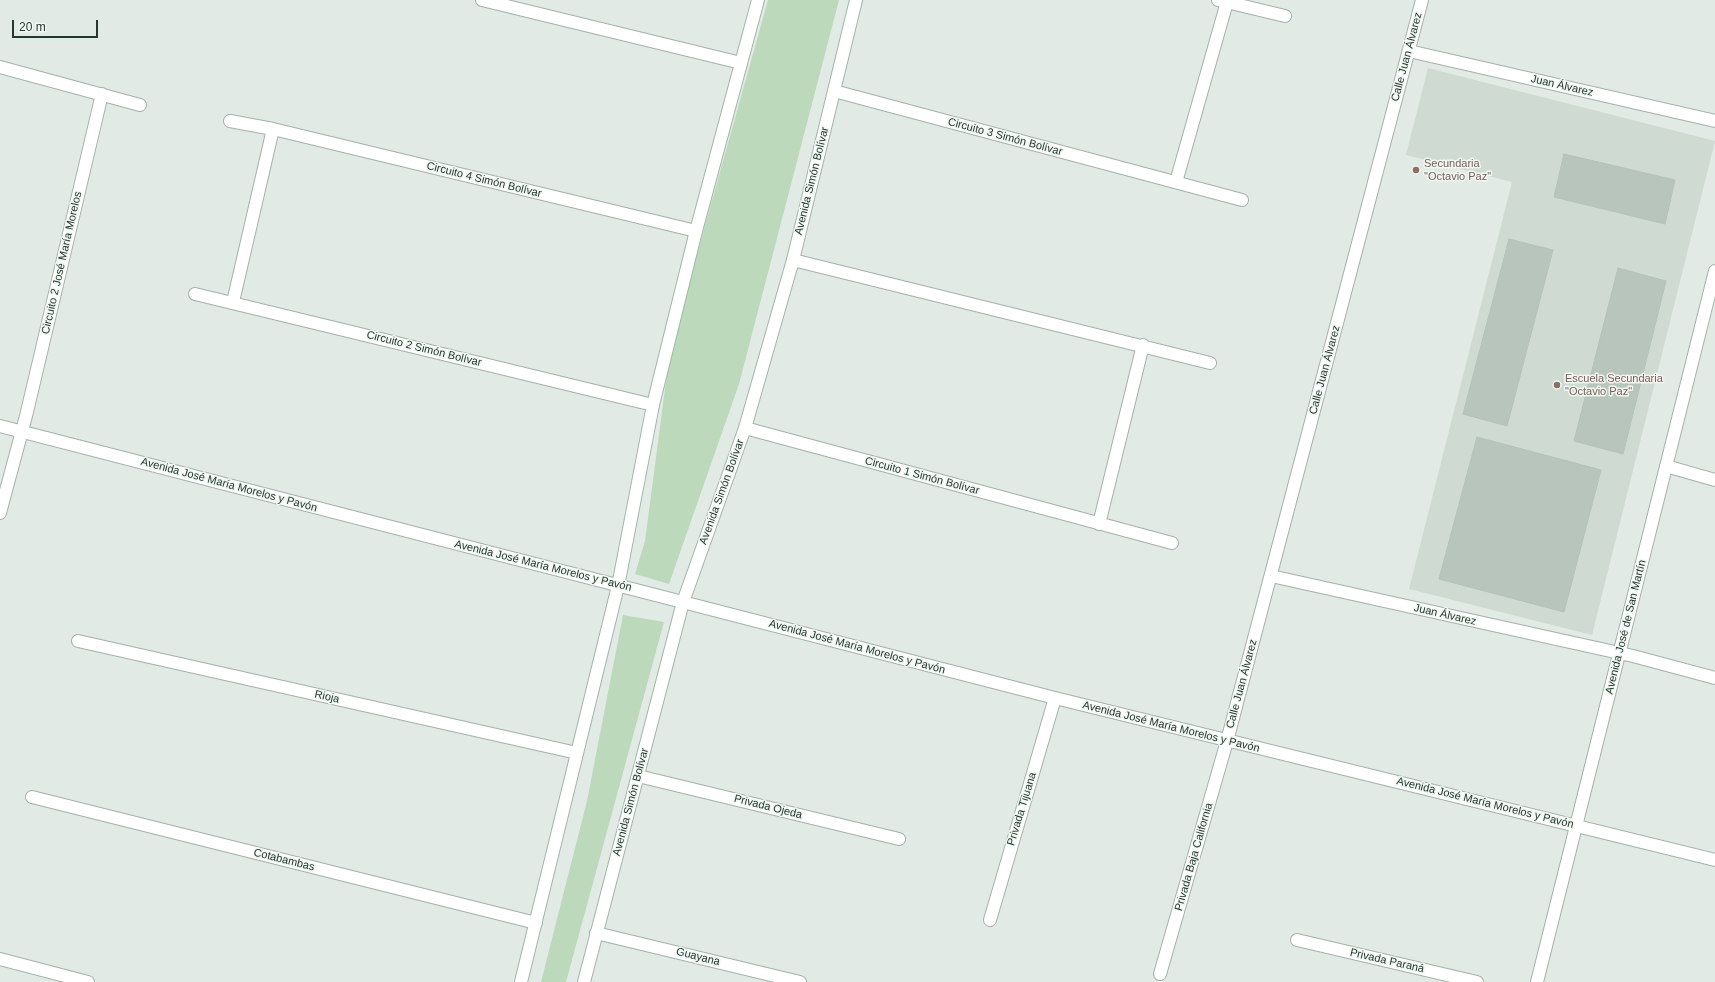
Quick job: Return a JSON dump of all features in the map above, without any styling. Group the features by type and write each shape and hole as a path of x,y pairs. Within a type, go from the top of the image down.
{"street":[{"path":"482,0 741,63"},
{"path":"521,982 618,586 653,405 696,232 758,0"},
{"name":"Avenida Simón Bolívar","path":"584,982 683,602 745,428 793,260 856,0"},
{"name":"Calle Juan Álvarez","path":"1227,741 1422,0"},
{"path":"1176,182 1222,1 1285,16"},
{"name":"Juan Álvarez","path":"1409,51 1715,121"},
{"path":"0,68 140,104"},
{"name":"Circuito 3 Simón Bolívar","path":"834,91 1242,200"},
{"name":"Circuito 2 José María Morelos","path":"0,513 22,431 102,94"},
{"name":"Circuito 4 Simón Bolívar","path":"230,120 273,129 696,232"},
{"path":"233,302 273,129"},
{"path":"793,260 1143,345 1210,363"},
{"name":"Avenida José de San Martín","path":"1538,982 1666,466 1710,314 1715,271"},
{"name":"Circuito 2 Simón Bolívar","path":"195,294 653,405"},
{"path":"1099,524 1143,345"},
{"name":"Avenida José María Morelos y Pavón","path":"0,426 1055,698 1715,860"},
{"name":"Circuito 1 Simón Bolívar","path":"745,428 1172,543"},
{"path":"1666,466 1715,480"},
{"name":"Juan Álvarez","path":"1271,576 1620,654 1715,678"},
{"name":"Rioja","path":"78,641 577,753"},
{"name":"Privada Tijuana","path":"990,920 1055,698"},
{"name":"Privada Baja California","path":"1160,974 1227,741"},
{"name":"Privada Ojeda","path":"638,776 899,839"},
{"name":"Cotabambas","path":"32,797 536,923"},
{"name":"Guayana","path":"596,932 800,982"},
{"name":"Privada Paraná","path":"1297,940 1476,982"},
{"path":"0,959 88,982"}],"shaded area":[{"name":"Escuela Secundaria \"Octavio Paz\"","path":"1428,68 1715,141 1592,635 1409,589 1512,182 1406,155"}],"green space":[{"path":"768,0 839,0 739,384 669,584 635,574 645,541 670,351"},
{"path":"623,615 664,622 566,982 541,982 587,801"}],"building":[{"path":"1564,154 1675,180 1665,224 1554,197"},
{"path":"1509,239 1553,250 1507,426 1463,414"},
{"path":"1618,268 1666,281 1623,454 1574,441"},
{"path":"1477,437 1601,470 1564,612 1439,579"}],"place":[{"name":"Secundaria \"Octavio Paz\"","path":"1416,170"},
{"name":"Escuela Secundaria \"Octavio Paz\"","path":"1557,385"}]}
